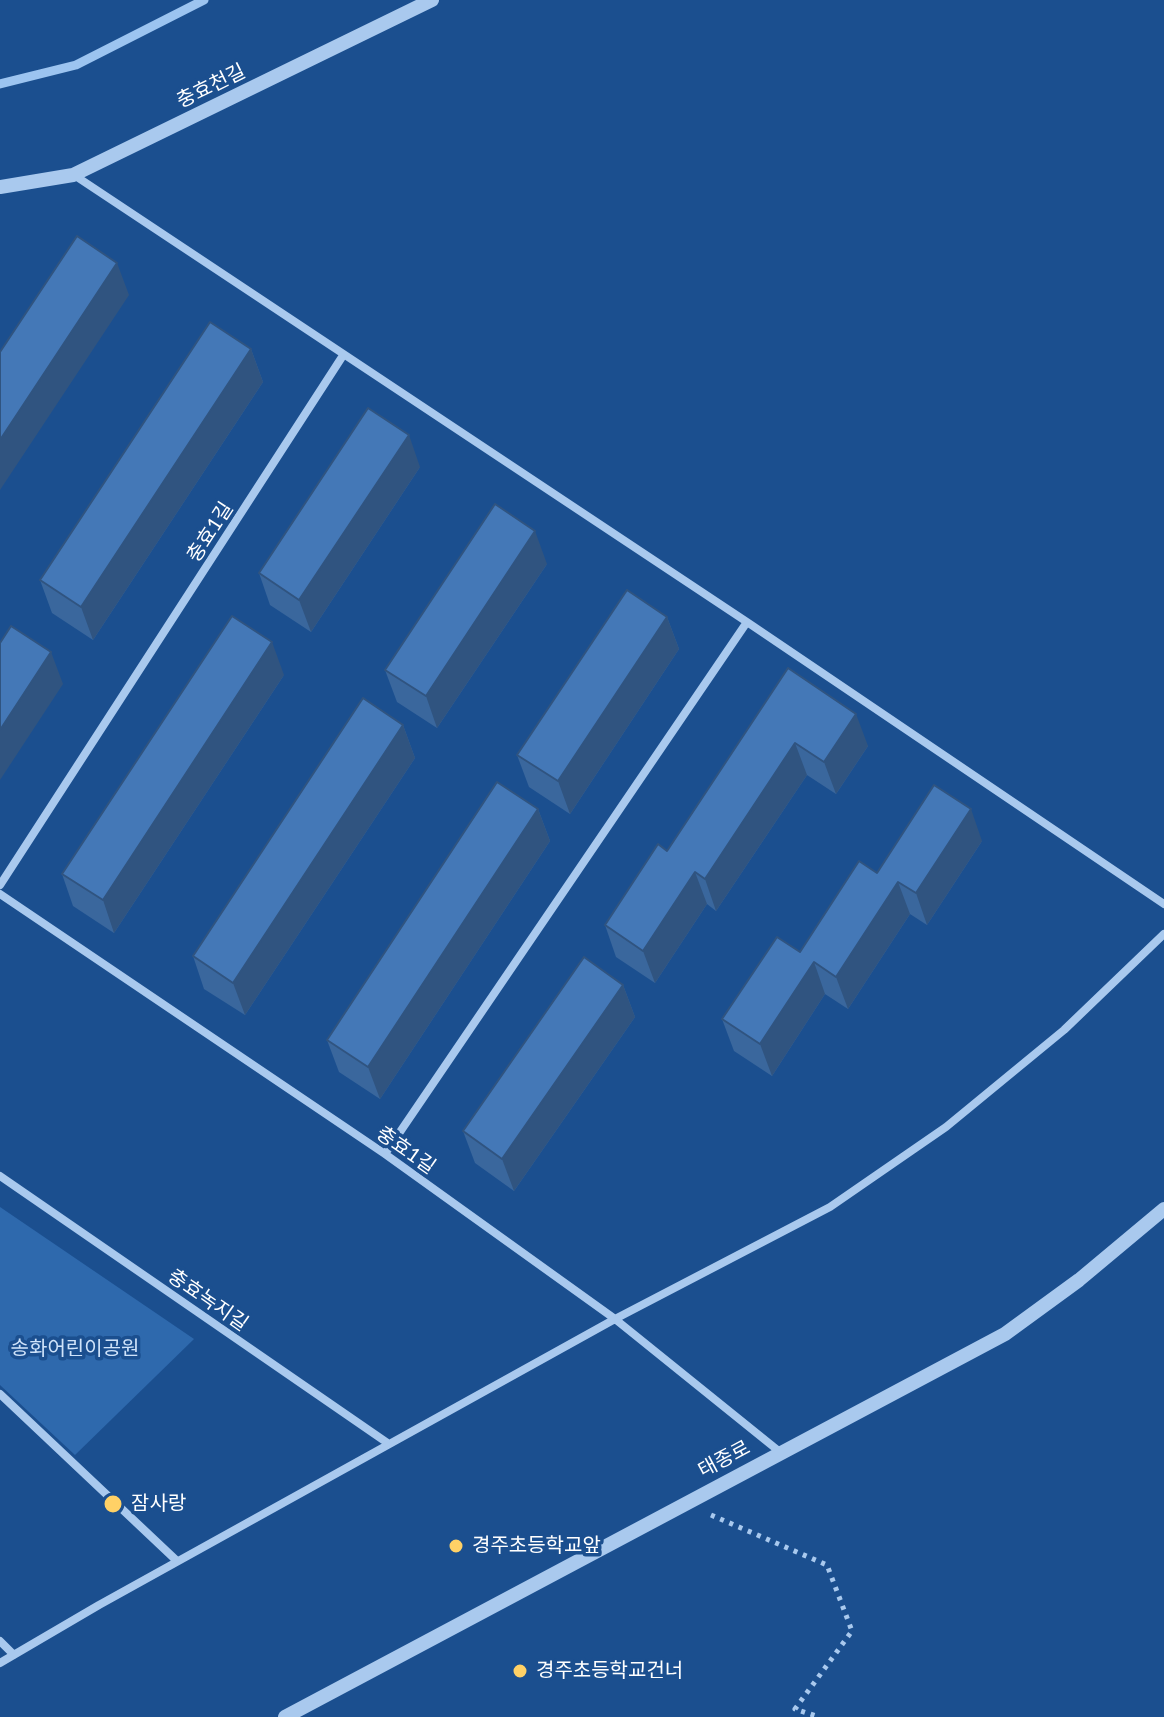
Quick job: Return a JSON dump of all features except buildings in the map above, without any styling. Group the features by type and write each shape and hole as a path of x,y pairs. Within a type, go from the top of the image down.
{"street":[{"name":"충효천길","path":"0,187 73,175 432,0"},
{"path":"73,175 342,357 747,622 1164,904"},
{"name":"충효1길","path":"0,885 342,357"},
{"path":"385,1154 747,622"},
{"name":"충효1길","path":"0,894 385,1154 615,1319 780,1452"},
{"path":"0,1663 177,1561 615,1319 830,1207 933,1136 1064,1030 1164,934"},
{"name":"충효녹지길","path":"0,1176 389,1444"},
{"path":"0,1192 9,1182"},
{"name":"태종로","path":"285,1717 1005,1334 1079,1280 1164,1209"},
{"path":"0,1394 177,1561"},
{"path":"0,1641 14,1655"}],"path":[{"path":"684,1504 827,1565 852,1631 795,1709 819,1717"}],"green space":[{"name":"송화어린이공원","path":"0,1207 194,1339 75,1455 0,1385"}],"waterway":[{"path":"0,84 76,65 204,0"}],"place":[{"name":"잠사랑","path":"113,1504"},
{"name":"경주초등학교앞","path":"456,1546"},
{"name":"경주초등학교건너","path":"520,1671"}]}
